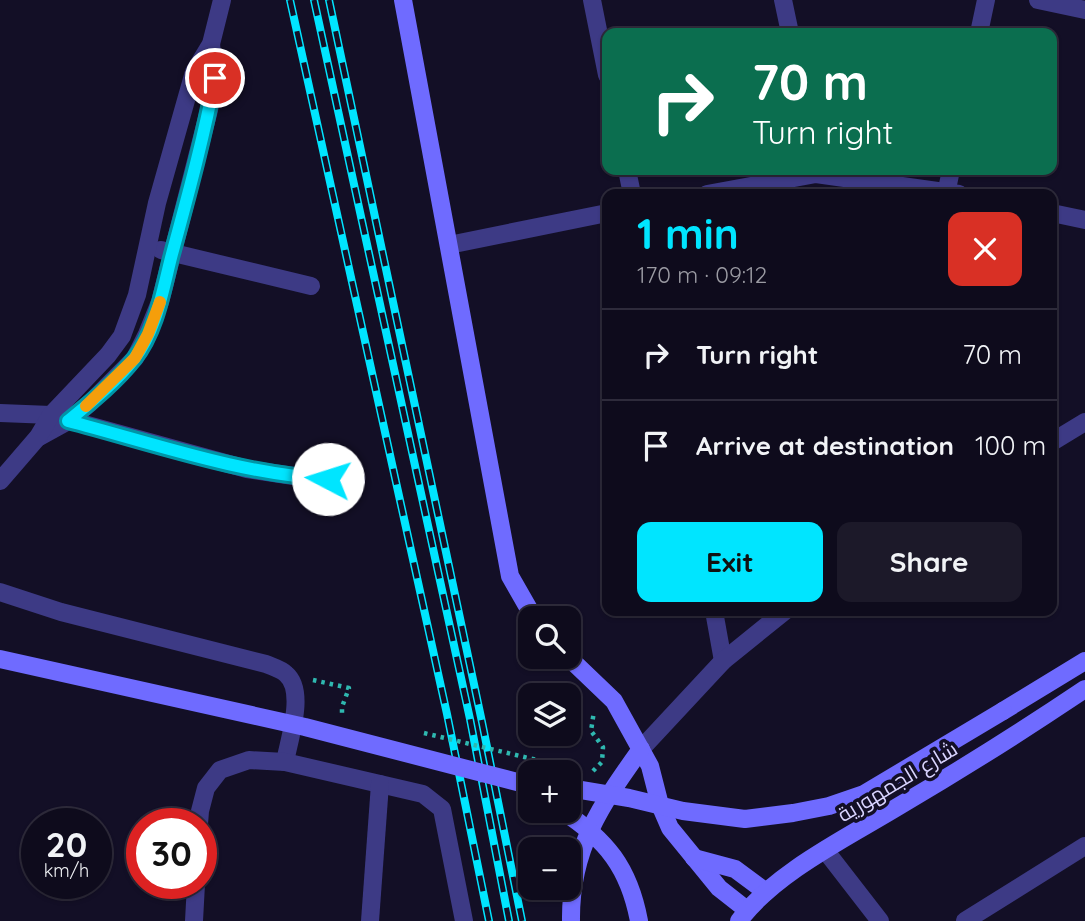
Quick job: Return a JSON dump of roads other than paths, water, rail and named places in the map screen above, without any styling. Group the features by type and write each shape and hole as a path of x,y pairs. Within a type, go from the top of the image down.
{"main road":[{"path":"403,0 510,576 526,606"},
{"path":"0,659 305,727 518,784"},
{"path":"581,790 682,811 746,819 829,806 864,794 1085,661"},
{"path":"581,669 614,701 641,748 650,766 660,805 670,828 743,916"},
{"name":"شارع الجمهورية","path":"743,916 766,891 825,850 991,751 1085,689"},
{"path":"571,921 574,881 583,843 597,812 641,748"},
{"path":"578,823 594,835 615,858 627,878 639,921"},
{"path":"694,858 735,869 766,891"}],"street":[{"path":"0,481 38,437 60,418 122,336 130,318 157,203 194,72 211,44 222,0"},
{"path":"592,0 602,50"},
{"path":"783,0 789,28"},
{"path":"980,28 986,0"},
{"path":"1038,0 1085,10"},
{"path":"60,418 90,403 135,358 148,334 160,302 215,78 211,44"},
{"path":"732,189 800,175"},
{"path":"834,175 925,189"},
{"path":"449,245 602,214"},
{"path":"1057,214 1085,220"},
{"path":"147,247 311,286"},
{"path":"0,413 60,418 247,468 300,477 356,480"},
{"path":"1057,439 1085,422"},
{"path":"0,592 61,611 266,664 288,675 294,684 297,699 285,762"},
{"path":"715,616 723,661"},
{"path":"641,748 723,661 779,616"},
{"path":"201,808 206,788 220,770 248,760 285,762 423,794 442,809 464,921"},
{"path":"370,921 380,784"},
{"path":"965,921 1085,846"},
{"path":"825,850 880,921"},
{"path":"194,921 195,899"}],"railway":[{"path":"290,0 447,714 489,921"},
{"path":"314,0 470,719 509,921"},
{"path":"329,0 522,921"}]}
